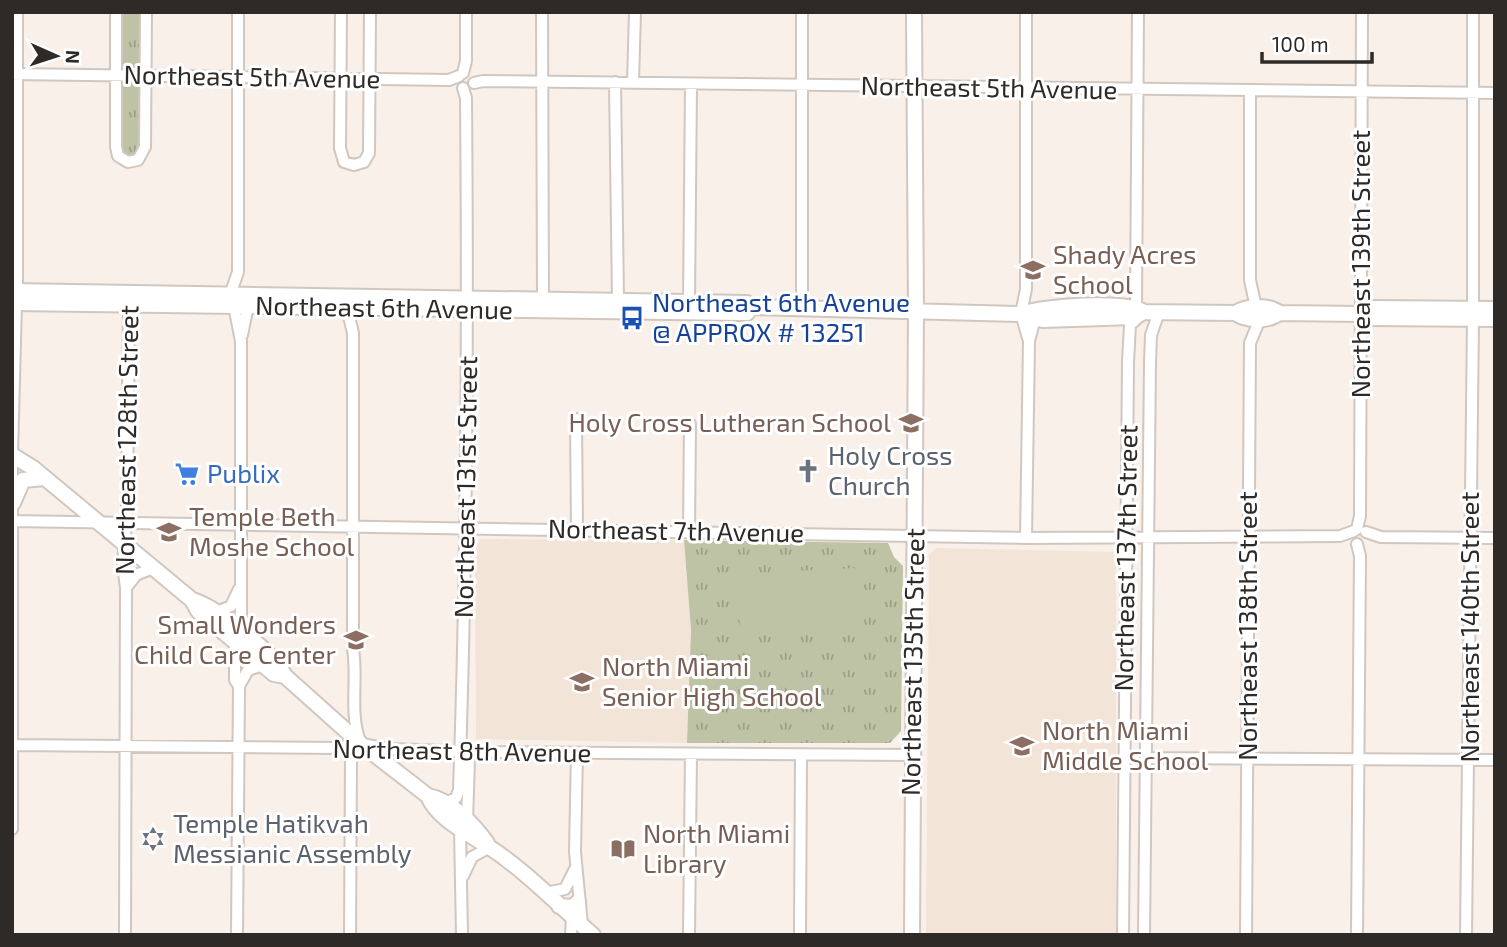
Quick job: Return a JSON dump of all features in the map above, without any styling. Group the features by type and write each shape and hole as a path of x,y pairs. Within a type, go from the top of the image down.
{"main road":[{"name":"Northeast 135th Street","path":"912,935 916,312 914,12"},
{"name":"Northeast 6th Avenue","path":"14,297 38,292 214,306 270,296 670,313 746,313 752,307"},
{"name":"Northeast 6th Avenue","path":"14,297 239,301 347,308 618,299 747,303 752,307 1134,317 1140,310 1239,316 1244,308 1258,313 1273,308 1279,313 1362,314 1370,318 1483,317 1495,309"},
{"path":"670,313 689,302"},
{"path":"13,449 30,457 31,467 152,568 192,600 208,605 263,665 274,674 285,676"},
{"path":"13,503 23,480 44,478"},
{"path":"192,600 198,611 280,665 285,676 361,744 428,796 439,798 463,825"},
{"path":"428,796 432,806 463,825 490,847 559,906 580,928"},
{"path":"559,906 573,907 578,902"}],"street":[{"path":"12,829 17,12"},
{"path":"116,12 116,152 121,159 128,162 138,160 144,152 146,12"},
{"path":"238,12 242,77"},
{"path":"239,686 235,680 240,524 239,301 245,12"},
{"path":"341,12 340,155 344,162 354,165 364,162 369,153 370,12"},
{"name":"Northeast 131st Street","path":"445,803 458,793 462,751 468,303 466,12"},
{"path":"542,12 543,300"},
{"path":"632,82 635,12"},
{"path":"802,12 802,307"},
{"path":"1026,12 1026,289 1029,314 1026,538"},
{"name":"Northeast 137th Street","path":"1124,935 1130,325 1140,310 1138,12"},
{"name":"Northeast 139th Street","path":"1360,537 1362,12"},
{"name":"Northeast 140th Street","path":"1466,935 1470,538 1483,317 1474,93 1474,12"},
{"name":"Northeast 5th Avenue","path":"15,74 914,88 1495,93"},
{"path":"615,82 618,299"},
{"path":"689,302 691,85"},
{"path":"1250,92 1250,280 1239,316 1250,343"},
{"path":"1250,280 1258,313"},
{"name":"Northeast 128th Street","path":"125,935 126,588 123,580 127,522 129,299"},
{"path":"347,308 353,333 353,630 356,671 354,719 361,744 351,759 350,935"},
{"path":"353,333 365,308"},
{"name":"Northeast 137th Street","path":"1144,935 1151,335 1159,312"},
{"name":"Northeast 138th Street","path":"1246,935 1250,343 1258,313"},
{"path":"576,419 577,528"},
{"path":"689,530 690,424"},
{"path":"1128,429 1150,429"},
{"name":"Northeast 7th Avenue","path":"12,521 577,528 1026,538 1495,538"},
{"path":"1357,935 1360,537"},
{"name":"Northeast 128th Street","path":"126,588 136,575 152,568"},
{"path":"216,612 230,606 239,589"},
{"path":"1126,647 1148,647"},
{"path":"237,935 239,686 248,670 263,665"},
{"name":"Northeast 8th Avenue","path":"13,745 337,748 361,744 391,749 462,751 912,755"},
{"name":"Northeast 131st Street","path":"462,751 469,760 463,825 463,935"},
{"path":"577,753 575,867 580,928"},
{"path":"689,935 691,754"},
{"path":"800,935 801,755"},
{"path":"1148,758 1495,760"},
{"path":"463,876 472,857 490,847"},
{"path":"543,893 565,889 575,867"},
{"path":"1125,887 1145,887"}],"shaded area":[{"name":"North Miami Senior High School","path":"481,539 684,540 691,630 687,743 476,739 475,545"},
{"name":"North Miami Middle School","path":"936,548 1116,552 1116,935 926,935 929,555"}],"green space":[{"path":"118,12 144,12 142,68 119,68"},
{"path":"119,82 141,82 143,146 139,155 130,159 118,150"},
{"path":"684,540 888,543 894,557 903,566 901,731 890,743 687,743 691,630"},
{"path":"854,568 854,573 859,573 861,624 857,624 857,629 745,635 745,630 740,630 737,579 742,579 742,574"}],"place":[{"name":"Shady Acres School","path":"1033,270"},
{"name":"Northeast 6th Avenue @ APPROX # 13251","path":"632,318"},
{"name":"Holy Cross Lutheran School","path":"911,423"},
{"name":"Holy Cross Church","path":"808,471"},
{"name":"Publix","path":"187,474"},
{"name":"Temple Beth Moshe School","path":"169,532"},
{"name":"Small Wonders Child Care Center","path":"356,640"},
{"name":"North Miami Senior High School","path":"582,682"},
{"name":"North Miami Middle School","path":"1022,746"},
{"name":"Temple Hatikvah Messianic Assembly","path":"153,839"},
{"name":"North Miami Library","path":"623,849"}]}
